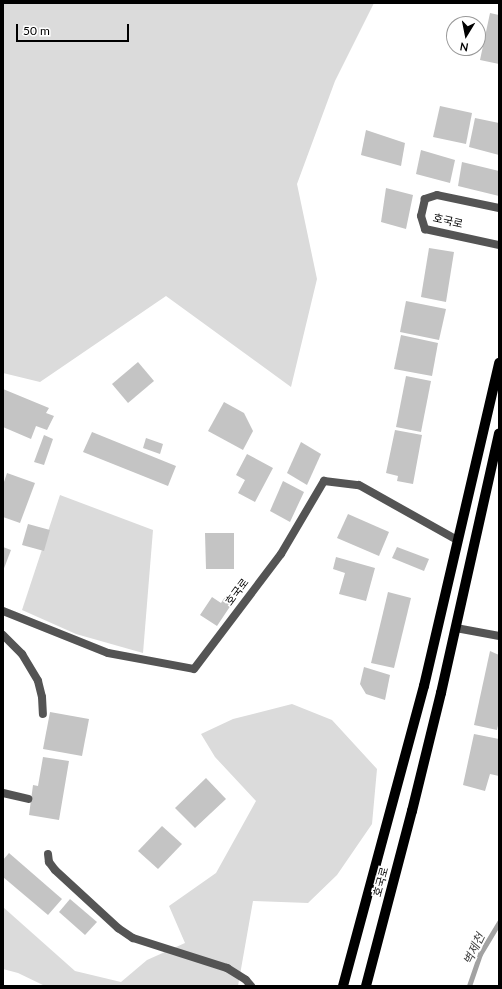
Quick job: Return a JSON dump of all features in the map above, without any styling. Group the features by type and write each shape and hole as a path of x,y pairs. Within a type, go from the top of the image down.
{"main road":[{"name":"호국로","path":"343,986 422,694 499,363"},
{"name":"호국로","path":"366,986 412,811 456,628 499,433"}],"street":[{"name":"호국로","path":"499,208 437,195 425,199 421,216 425,229 499,245"},
{"name":"호국로","path":"3,610 108,653 194,669 281,554 324,481 359,485 457,540"},
{"path":"456,628 499,636"},
{"path":"3,635 22,654 38,681 42,697 43,714"},
{"path":"3,792 28,799"},
{"path":"48,854 49,862 55,870 118,928 133,938 227,968 246,980 251,986"}],"shaded area":[{"path":"3,3 374,3 335,81 297,184 317,279 291,387 166,296 40,382 3,373"},
{"path":"60,495 153,530 143,653 76,634 22,610"},
{"path":"292,704 332,720 377,769 372,824 337,875 308,903 253,901 238,986 45,986 18,973 3,969 3,907 75,971 121,982 147,960 185,943 169,906 216,873 256,801 215,757 201,734 233,719"}],"building":[{"path":"490,13 499,15 499,64 480,60 481,56 486,56 486,32"},
{"path":"440,106 472,113 466,144 433,137"},
{"path":"475,118 499,123 499,155 469,147"},
{"path":"366,130 405,143 401,166 361,155"},
{"path":"421,150 455,160 450,183 416,174"},
{"path":"462,162 499,171 499,196 458,186"},
{"path":"386,188 413,195 406,229 381,222"},
{"path":"429,248 454,252 446,302 421,297"},
{"path":"406,301 446,309 439,340 400,332"},
{"path":"401,335 438,343 432,376 394,369"},
{"path":"138,362 154,381 128,403 112,384"},
{"path":"406,376 431,381 421,432 396,427"},
{"path":"3,389 49,408 46,413 54,416 47,430 36,426 31,439 3,427"},
{"path":"224,402 244,413 253,431 243,450 208,431"},
{"path":"395,430 422,435 413,484 397,481 398,476 386,473"},
{"path":"92,432 176,466 168,486 83,452"},
{"path":"44,435 53,439 44,465 34,462"},
{"path":"146,438 163,444 160,454 143,448"},
{"path":"301,442 321,454 307,485 287,473"},
{"path":"247,454 273,468 255,502 238,493 245,480 236,475"},
{"path":"7,473 35,483 20,523 3,517 3,485"},
{"path":"283,481 304,492 290,522 270,511"},
{"path":"348,514 389,532 379,556 337,538"},
{"path":"28,524 50,530 44,551 22,545"},
{"path":"205,533 234,533 234,569 206,569"},
{"path":"3,547 11,550 3,571"},
{"path":"397,547 429,559 424,571 392,558"},
{"path":"336,557 375,568 366,601 339,594 345,573 333,569"},
{"path":"388,592 411,598 394,668 371,663"},
{"path":"212,597 221,603 225,597 233,602 217,626 200,615"},
{"path":"490,651 499,655 499,721 497,730 474,725"},
{"path":"364,667 390,675 385,700 366,694 360,684"},
{"path":"50,712 89,719 82,756 43,749"},
{"path":"474,734 499,739 499,776 490,774 485,791 463,785"},
{"path":"43,757 69,761 59,820 29,815 33,785 38,786"},
{"path":"206,778 226,799 195,828 175,808"},
{"path":"162,826 182,844 158,869 138,851"},
{"path":"9,853 62,899 48,915 3,877 3,860"},
{"path":"70,899 97,922 85,935 59,912"}],"waterway":[{"name":"벽제천","path":"469,986 480,954 499,922"}]}
